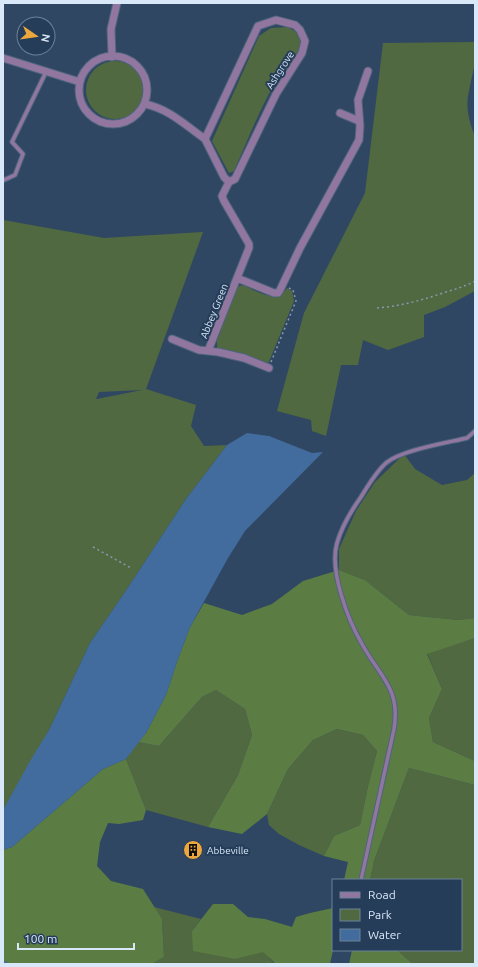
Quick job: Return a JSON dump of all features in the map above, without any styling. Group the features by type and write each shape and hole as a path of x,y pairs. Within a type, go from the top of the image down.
{"street":[{"path":"112,57 111,29 117,3"},
{"name":"Ashgrove","path":"205,139 258,26 276,20 295,25 300,30 305,40 302,54 276,94 235,179 229,182"},
{"path":"116,57 131,62 141,71 146,80 147,92 145,104 138,114 126,122 106,124 91,116 81,102 79,92 80,82 91,65 99,60 116,57"},
{"path":"3,58 80,82"},
{"path":"283,285 300,248 359,140 360,126 358,100 368,71"},
{"path":"145,104 157,106 173,115 205,139 224,177 229,182"},
{"path":"340,114 359,121"},
{"name":"Abbey Green","path":"208,351 249,248 249,244 222,196 229,182"},
{"name":"Abbey Green","path":"237,278 274,293 278,293 283,285"},
{"name":"Abbey Green","path":"172,339 199,350 244,358 268,368"}],"lane":[{"path":"3,179 4,180 15,175 23,154 12,142 46,71"},
{"path":"361,879 395,724 395,705 388,682 362,645 349,617 338,581 336,556 337,544 348,516 368,486 386,463 399,456 414,451 467,438 475,431"}],"path":[{"path":"377,308 396,306 421,300 462,288 475,281"},
{"path":"268,368 296,301 293,290 283,285"},
{"path":"93,547 131,568"}],"green space":[{"path":"287,27 296,32 300,37 302,43 299,53 271,90 234,171 229,173 212,141 259,36 271,28"},
{"path":"474,42 475,60 467,102 469,120 475,136 475,291 445,307 424,315 424,337 388,350 363,340 358,365 341,365 326,436 312,431 311,420 277,411 304,313 365,193 383,43"},
{"path":"115,61 126,63 139,74 142,79 144,90 142,101 131,114 126,117 115,119 104,117 91,106 88,101 86,90 88,79 99,66 104,63"},
{"path":"3,220 104,238 203,232 146,389 196,405 191,426 204,446 227,445 186,499 90,643 49,730 3,817","holes":["142,390 96,399 99,392"]},
{"path":"244,285 255,291 272,296 283,293 287,288 292,291 294,301 268,364 246,355 221,350 217,347 217,340 236,290 239,286"},
{"path":"404,454 415,469 442,485 467,480 475,473 475,618 458,620 409,615 365,580 339,570 339,549 356,511 375,482"},
{"path":"339,570 365,580 409,615 458,620 475,618 475,638 427,654 442,689 429,718 433,742 475,761 475,785 409,768 374,861 370,879 344,879 348,862 324,856 334,836 360,825 377,751 363,735 337,729 313,740 288,769 267,814 242,834 208,827 238,775 252,735 245,709 216,690 202,697 159,746 138,742 146,733 166,695 190,627 204,603 242,615 272,604 303,581"},
{"path":"475,638 475,761 433,742 429,718 442,689 427,653"},
{"path":"216,690 245,709 252,735 238,775 208,827 146,810 126,759 138,742 159,746 202,697"},
{"path":"337,729 363,735 377,751 360,825 334,836 324,856 279,834 269,825 267,814 288,769 313,740"},
{"path":"126,759 146,810 143,820 119,824 108,823 100,842 97,866 111,881 143,889 162,919 164,957 152,964 3,964 3,850 12,847 103,769"},
{"path":"409,768 475,785 475,964 413,964 398,951 462,951 462,879 370,879 374,861"},
{"path":"213,904 233,904 248,917 265,919 292,927 296,917 332,908 333,951 330,964 274,964 274,962 263,952 235,959 193,951 192,931"},
{"path":"154,907 201,919 192,931 235,959 263,951 274,964 152,964 164,957 162,919"},
{"path":"352,951 398,951 413,964 349,964"}],"water":[{"path":"247,433 269,436 312,453 323,452 245,531 228,558 190,627 166,695 146,733 126,759 103,769 12,847 3,850 3,810 49,730 90,643 186,499 227,445"}],"waterway":[{"path":"3,962 8,964"}],"place":[{"name":"Abbeville","path":"193,850"}]}
